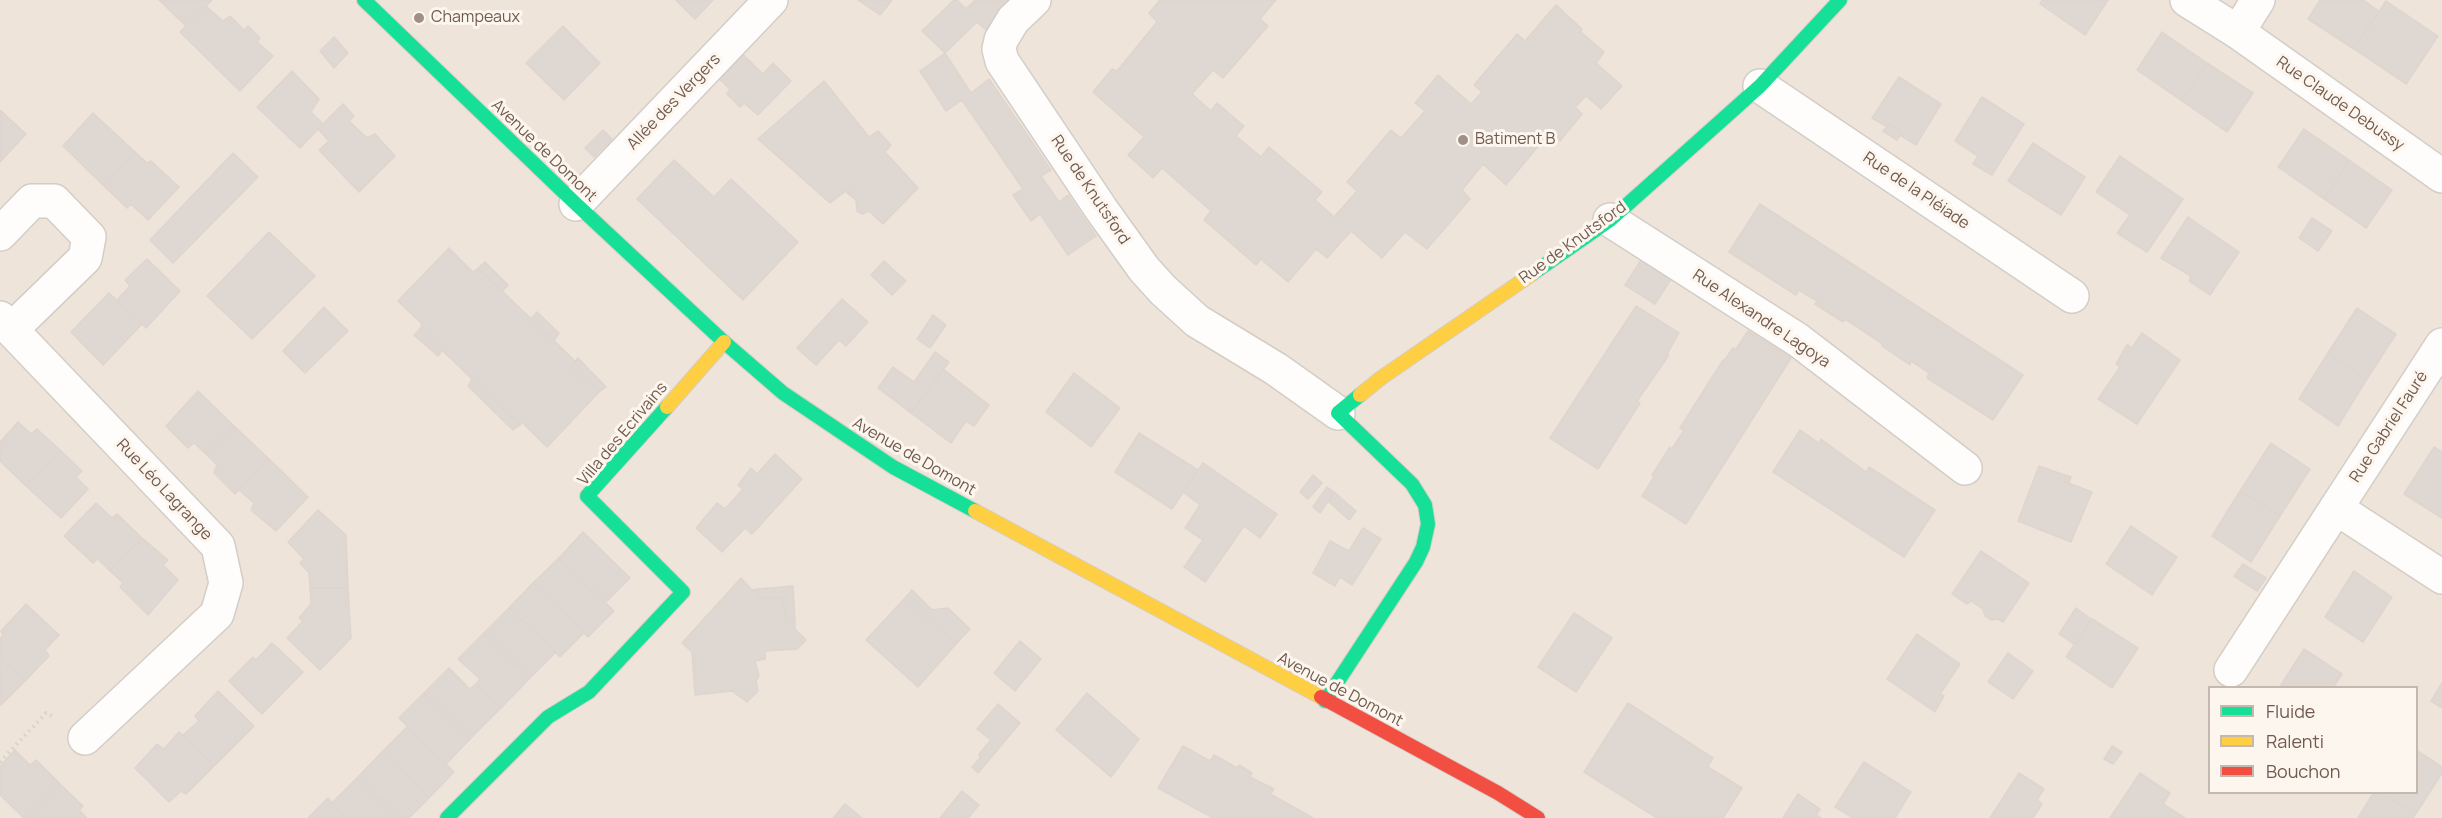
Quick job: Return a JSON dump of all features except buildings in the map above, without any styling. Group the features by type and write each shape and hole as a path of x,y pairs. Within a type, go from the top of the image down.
{"street":[{"name":"Avenue de Domont","path":"364,0 576,204 724,342 783,393 831,428 893,467 1498,794 1538,818"},
{"name":"Allée des Vergers","path":"576,204 771,0"},
{"name":"Rue de Knutsford","path":"1034,0 1013,20 1001,40 999,48 1002,60 1101,209 1144,269 1163,291 1197,321 1276,369 1338,412 1412,484 1425,505 1428,524 1424,547 1325,701"},
{"name":"Rue de Knutsford","path":"1338,412 1390,372 1610,220 1760,86 1840,0"},
{"name":"Rue Claude Debussy","path":"2187,0 2238,32 2442,176"},
{"path":"2238,32 2258,0"},
{"name":"Rue de la Pléiade","path":"1760,86 2072,296"},
{"name":"Rue Léo Lagrange","path":"0,234 32,201 54,201 89,237 85,258 6,324 218,546 226,583 217,614 85,738"},
{"name":"Rue Alexandre Lagoya","path":"1610,220 1798,340 1965,468"},
{"name":"Villa des Ecrivains","path":"447,818 549,717 589,692 683,592 587,496 724,342"},
{"name":"Rue Gabriel Fauré","path":"2231,670 2442,345"},
{"path":"2336,508 2442,577"}],"path":[{"path":"0,762 46,713 85,738"}],"shaded area":[{"path":"0,0 2442,0 2442,818 0,818"}],"traffic: fast":[{"path":"364,0 576,204 724,342 783,393 893,467 975,511"},
{"path":"1532,274 1610,220 1760,86 1840,0"},
{"path":"1325,701 1416,562 1423,547 1428,524 1425,505 1412,484 1338,413 1360,395"},
{"path":"447,818 548,717 589,692 683,592 587,496 667,407"}],"traffic: slow":[{"path":"1360,395 1381,378 1532,274"},
{"path":"667,407 724,342"},
{"path":"975,511 1321,697"}],"traffic: jam":[{"path":"1321,697 1498,793 1538,818"}],"place":[{"name":"Champeaux","path":"419,18"},
{"name":"Batiment B","path":"1463,140"}]}
